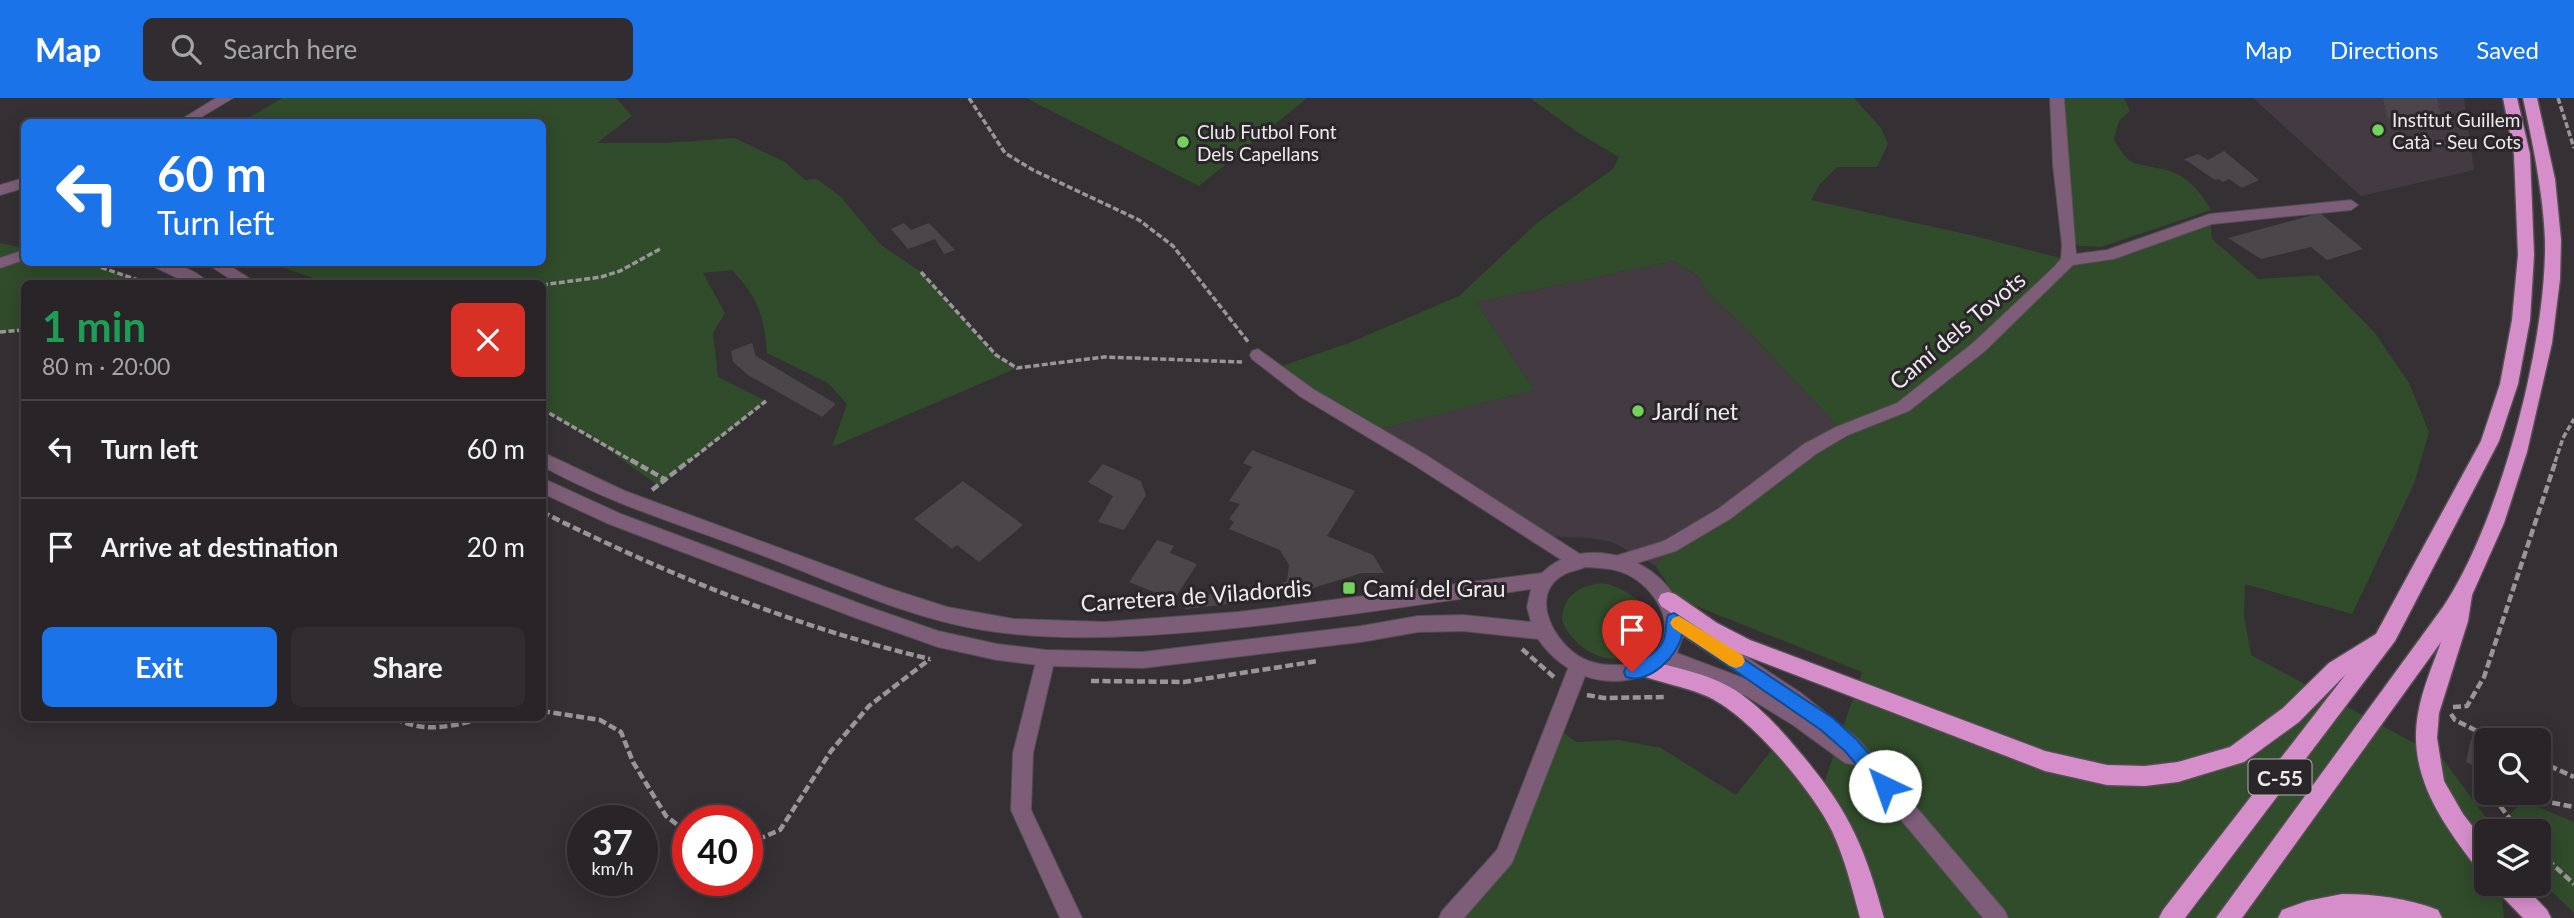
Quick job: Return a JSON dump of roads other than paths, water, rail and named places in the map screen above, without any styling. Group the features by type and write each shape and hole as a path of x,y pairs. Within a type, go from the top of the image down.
{"highway":[{"name":"C-55","path":"2171,918 2388,635 2490,441 2509,384 2521,320 2526,255 2522,154 2510,98"},
{"name":"C-55","path":"2228,918 2368,729 2464,590 2517,453 2544,335 2553,261 2549,180 2530,98"},
{"path":"2464,590 2459,627 2424,723 2424,743 2427,763 2445,806 2474,845"},
{"path":"1671,610 1756,651 2032,756 2077,770 2107,775 2145,776 2178,772 2236,755 2291,716 2336,669 2388,635"},
{"path":"1653,662 1728,697 1766,728 1821,793 1839,822 1858,865 1872,918"},
{"path":"2518,896 2539,918"},
{"path":"2290,918 2305,911 2357,906 2407,910 2430,918"}],"street":[{"path":"189,119 226,98"},
{"path":"2057,98 2068,260 2109,255 2210,219 2351,205"},
{"path":"0,190 21,184"},
{"path":"0,263 21,257"},
{"name":"Camí dels Tovots","path":"1618,562 1670,546 1724,514 1810,449 1842,431 1903,407 1979,347 2068,260"},
{"path":"163,266 195,280"},
{"path":"218,266 244,280"},
{"path":"1261,357 1308,392 1494,505 1577,562"},
{"name":"Carretera de Viladordis","path":"546,460 638,502 880,592 944,612 1013,627 1142,629 1265,619 1546,580"},
{"path":"546,487 615,519 938,639 1046,658 1143,660 1361,634 1418,624 1464,623 1541,631"},
{"path":"1867,767 1831,744 1800,719 1753,690 1653,662 1613,674 1579,666 1556,651 1541,631 1536,605 1546,580 1559,569 1593,559 1618,562 1648,577 1671,610 1827,724 1851,745 1997,918"},
{"path":"1653,662 1672,639 1671,610"},
{"path":"1046,658 1023,762 1019,796 1021,810 1070,918"},
{"path":"1450,918 1505,856 1579,666"}],"place":[{"name":"Institut Guillem Catà - Seu Cots","path":"2378,130"},
{"name":"Club Futbol Font Dels Capellans","path":"1183,142"},
{"name":"Jardí net","path":"1638,411"},
{"name":"Camí del Grau","path":"1349,588"}]}
